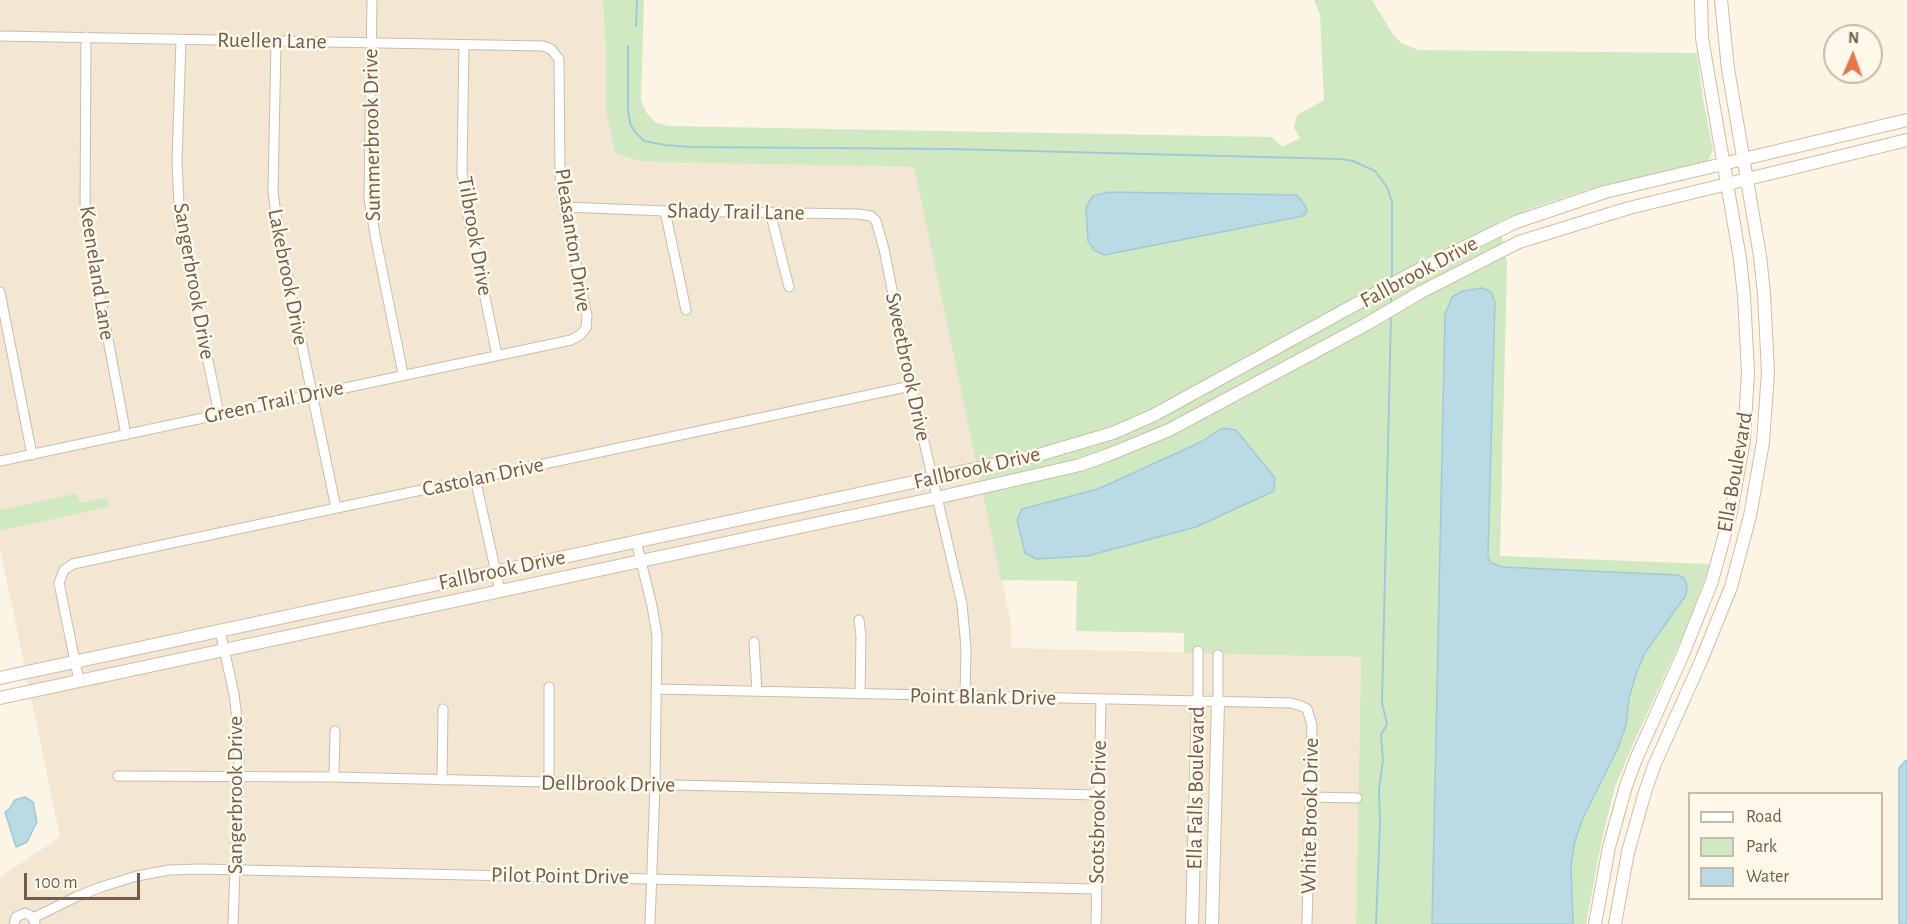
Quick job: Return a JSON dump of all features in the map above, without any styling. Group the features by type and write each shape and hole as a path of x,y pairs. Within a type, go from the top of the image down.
{"main road":[{"name":"Ella Boulevard","path":"1595,920 1609,847 1626,786 1712,581 1731,512 1746,418 1748,372 1744,296 1702,38 1701,0"},
{"name":"Ella Boulevard","path":"1615,922 1628,852 1654,766 1701,662 1731,587 1758,480 1766,419 1768,372 1764,294 1728,69 1721,0"},
{"name":"Fallbrook Drive","path":"0,678 636,541 932,480 1035,456 1113,433 1154,415 1420,269 1532,216 1605,192 1907,120"},
{"name":"Fallbrook Drive","path":"0,698 936,498 1080,465 1169,430 1365,325 1421,292 1519,242 1629,208 1907,140"},
{"path":"1532,216 1540,235"},
{"path":"1400,280 1409,299"},
{"path":"1746,418 1766,419"},
{"path":"1113,433 1120,450"},
{"path":"803,506 807,525"},
{"path":"1712,581 1731,587"},
{"path":"354,602 359,621"},
{"name":"Ella Falls Boulevard","path":"1192,924 1198,702"},
{"name":"Ella Falls Boulevard","path":"1212,924 1218,702"},
{"path":"1193,892 1212,893"},
{"path":"1595,920 1615,922"}],"street":[{"name":"Summerbrook Drive","path":"372,0 369,198 404,374"},
{"name":"Ruellen Lane","path":"0,36 543,46"},
{"name":"Keeneland Lane","path":"86,38 85,217 126,435"},
{"name":"Sangerbrook Drive","path":"181,40 177,162 180,225 219,414"},
{"name":"Lakebrook Drive","path":"276,42 273,192 281,250 336,508"},
{"name":"Tilbrook Drive","path":"465,45 462,172 468,216 498,354"},
{"name":"Pleasanton Drive","path":"543,46 551,49 560,59 560,173 564,207 587,316 586,328 580,335 571,340 548,344"},
{"name":"Shady Trail Lane","path":"564,207 858,214 871,216 876,221 884,249"},
{"path":"665,211 686,310"},
{"path":"770,212 789,287"},
{"name":"Sweetbrook Drive","path":"884,249 911,386 962,604 966,648 965,696"},
{"path":"0,292 32,454"},
{"name":"Green Trail Drive","path":"0,461 548,344"},
{"name":"Castolan Drive","path":"75,662 59,590 60,577 64,570 73,564 911,386"},
{"path":"475,478 500,591"},
{"path":"636,541 657,636 650,924"},
{"path":"859,620 860,694"},
{"name":"Sangerbrook Drive","path":"220,631 237,719 238,776 233,924"},
{"path":"754,642 757,691"},
{"name":"Ella Falls Boulevard","path":"1198,651 1198,702"},
{"name":"Ella Falls Boulevard","path":"1218,655 1218,702"},
{"path":"75,662 79,681"},
{"path":"549,687 549,782"},
{"name":"Point Blank Drive","path":"656,689 1291,704 1307,710"},
{"name":"Scotsbrook Drive","path":"1096,924 1101,700"},
{"path":"441,780 443,709"},
{"name":"White Brook Drive","path":"1307,710 1312,725 1307,924"},
{"path":"334,777 335,730"},
{"name":"Dellbrook Drive","path":"118,776 334,777 1099,795"},
{"path":"1310,797 1357,798"},
{"name":"Pilot Point Drive","path":"14,924 16,917 22,914 28,914 34,921 76,897 101,887 169,870 235,869 1096,889"}],"shaded area":[{"path":"0,0 603,0 606,110 640,161 914,167 1011,623 1011,648 1361,657 1356,924 0,924 0,877 60,837 0,548 0,531 109,507 107,497 79,503 77,493 0,510"}],"green space":[{"path":"603,0 644,0 641,100 646,112 655,122 668,126 1272,137 1282,147 1300,138 1294,128 1297,115 1324,100 1320,15 1314,0 1372,0 1392,33 1401,43 1418,50 1697,53 1713,150 1707,162 1590,189 1499,222 1507,262 1500,556 1710,564 1688,625 1615,787 1602,839 1586,924 1356,924 1361,657 1184,653 1184,633 1076,631 1077,581 1001,580 914,167 640,161 615,153 606,110"},
{"path":"77,493 80,503 107,497 109,507 0,531 0,510"}],"water":[{"path":"1109,192 1297,195 1307,212 1303,216 1104,255 1094,250 1088,241 1086,207 1093,196"},
{"path":"1482,288 1491,292 1495,303 1488,556 1491,563 1503,567 1677,575 1684,578 1687,585 1686,595 1645,653 1629,698 1626,725 1618,748 1583,818 1575,841 1571,865 1573,924 1432,924 1445,314 1452,297 1463,291"},
{"path":"1222,428 1236,430 1275,478 1274,491 1196,527 1087,556 1036,559 1025,553 1017,520 1022,509 1098,489 1201,442"},
{"path":"1907,761 1907,924 1899,924 1899,768"},
{"path":"25,797 33,802 37,822 27,842 16,847 5,812 15,800"}],"waterway":[{"path":"636,26 637,0"},
{"path":"628,46 630,123 644,141 665,145 951,149 1353,161 1375,171 1387,187 1392,202 1392,281"},
{"path":"1391,289 1391,305"},
{"path":"1376,924 1379,790 1383,760 1381,735 1387,724 1382,703 1391,316"}]}
